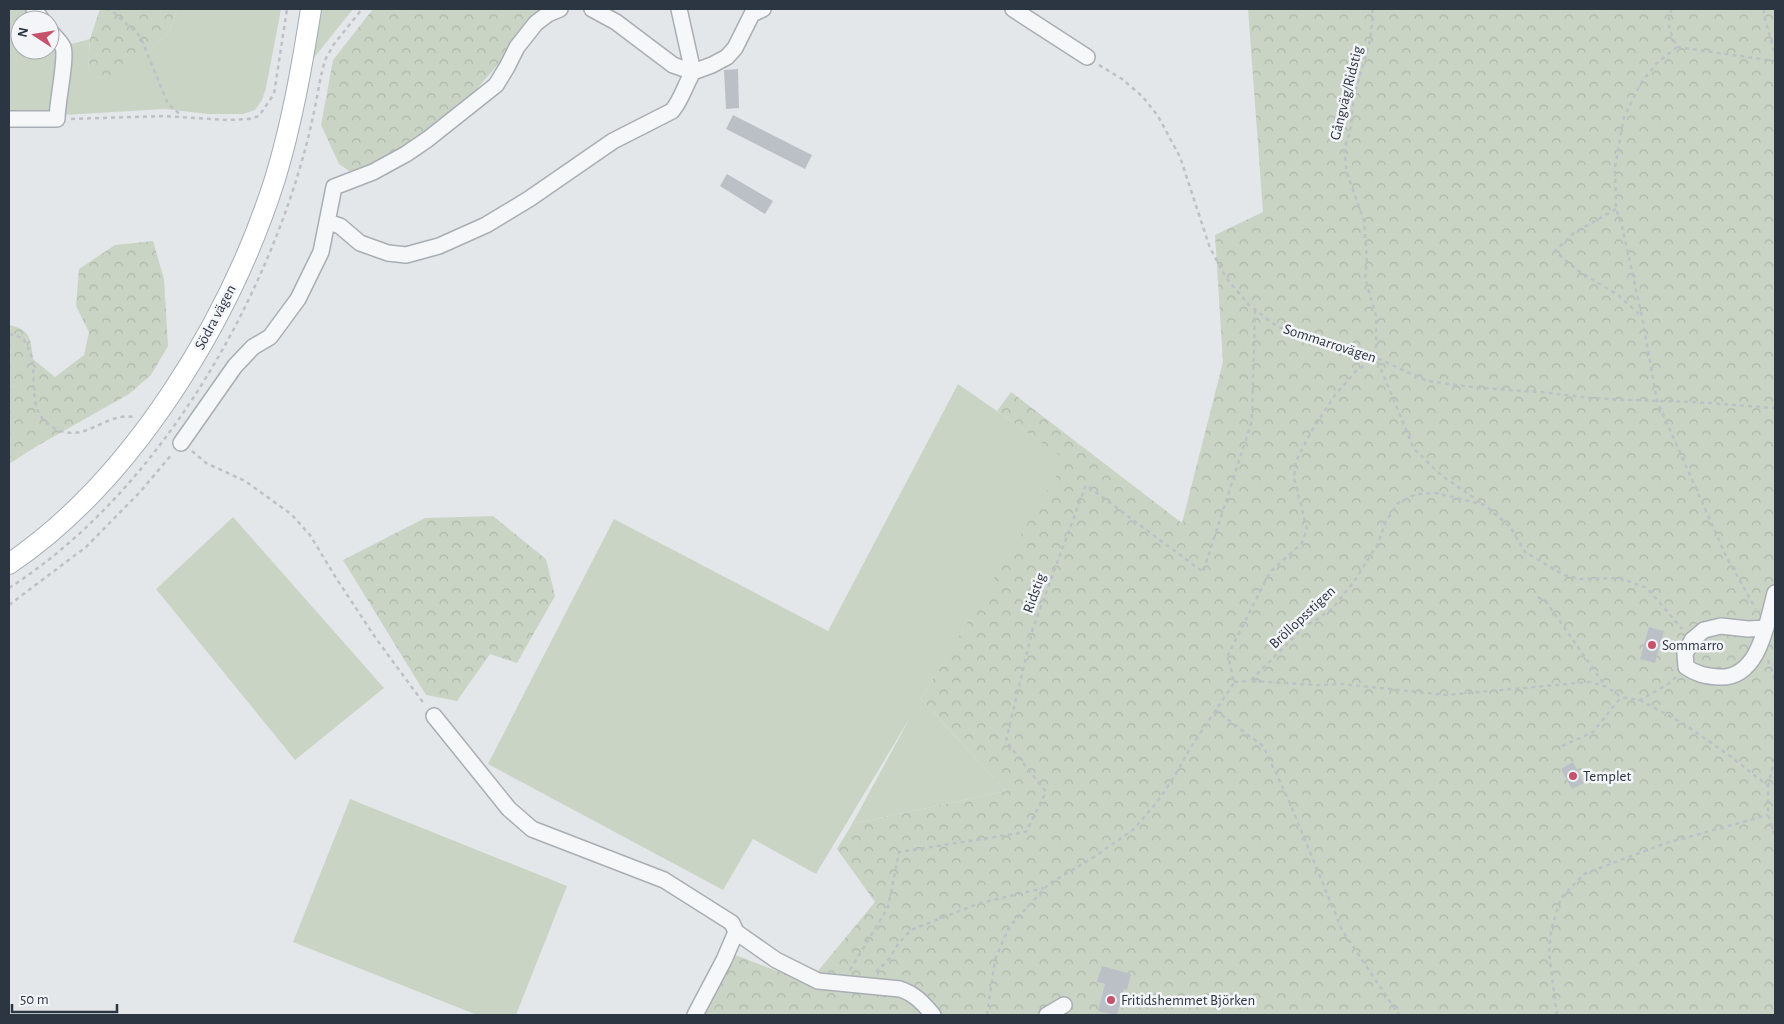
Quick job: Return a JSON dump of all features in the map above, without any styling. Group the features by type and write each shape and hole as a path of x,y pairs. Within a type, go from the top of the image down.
{"main road":[{"name":"Södra vägen","path":"9,564 48,535 110,473 150,423 189,365 212,326 236,279 274,180 294,108 311,9"}],"street":[{"path":"181,443 235,366 253,347 270,337 298,299 322,252 334,187 381,167 406,154 428,139 496,85 517,47 536,22 560,9"},
{"path":"592,9 616,22 673,65 693,72"},
{"path":"679,9 693,72"},
{"path":"328,222 340,226 360,243 388,253 406,255 439,246 486,225 529,199 613,141 672,111 693,72 727,57 735,48 752,14 764,9"},
{"path":"1013,9 1087,57"},
{"path":"9,119 57,119 57,106 64,62 63,47 60,43"},
{"path":"1766,628 1748,630 1721,626 1704,630 1692,640 1685,654 1686,667 1695,673 1727,678 1741,672 1756,656 1766,628 1775,593"},
{"path":"434,716 509,809 532,829 664,880 732,923 736,932 776,960 809,977 818,981 840,984 900,989 911,993 933,1015"},
{"path":"695,1015 736,932"},
{"path":"1047,1015 1064,1005"}],"path":[{"path":"106,9 111,10 140,36 168,104 184,117"},
{"path":"57,119 140,116 228,120 249,119 259,116 274,94 287,9"},
{"name":"Gångväg/Ridstig","path":"1372,9 1370,41 1354,96 1350,133 1344,149 1347,173 1364,221 1367,262 1365,278 1376,316 1376,357"},
{"path":"1672,9 1669,15 1668,27 1677,47"},
{"path":"1764,9 1775,55"},
{"path":"1766,628 1727,558 1657,401 1642,317 1622,226 1616,209 1615,167 1624,117 1640,83 1656,64 1677,47 1775,61"},
{"name":"Sommarrovägen","path":"1087,57 1122,79 1142,96 1158,116 1180,157 1210,248 1227,279 1249,305 1278,327 1376,357 1427,381 1480,388 1606,399 1738,404 1775,408"},
{"path":"1616,209 1574,233 1555,251 1577,270 1618,295 1642,317"},
{"name":"Ridstig","path":"840,984 857,960 888,907 898,852 1026,832 1046,792 1006,741 1033,628 1086,485 1203,572 1252,421 1255,310"},
{"path":"9,334 23,338 30,352 35,403 40,415 51,427 62,432 74,434 86,432 120,417 132,416 150,423 181,443 206,463 245,481 291,514 310,535 377,640 434,716"},
{"path":"987,1015 995,960 1009,927 1048,884 1094,857 1134,829 1157,802 1234,682 1228,655 1270,572 1302,543 1307,529 1294,478 1296,461 1311,432 1335,396 1355,372 1376,357 1414,449 1442,476 1485,505"},
{"path":"9,605 86,547 140,492 181,443"},
{"name":"Bröllopsstigen","path":"1250,681 1302,629 1333,608 1355,580 1372,553 1379,541 1385,522 1398,503 1416,494 1436,493 1485,505 1511,528 1525,552 1564,575 1580,578 1620,578 1647,588 1692,640"},
{"path":"1538,597 1547,603 1607,687 1621,697 1640,700 1684,724 1730,756 1768,786"},
{"path":"1640,700 1668,684 1686,667"},
{"path":"1234,682 1342,684 1446,695 1590,682 1607,687"},
{"path":"1562,746 1593,732 1621,697"},
{"path":"1215,710 1263,746 1289,801 1342,930 1399,1015"},
{"path":"1775,757 1768,786 1768,815 1775,837"},
{"path":"1557,1015 1549,952 1551,930 1561,898 1584,874 1663,844 1768,815"},
{"path":"862,986 890,958 898,944 911,930 980,903 1045,888"}],"green space":[{"path":"9,9 30,10 10,10 10,60 60,60 60,40 68,45 90,39 88,70 110,85 169,33 177,9 281,9 266,88 262,100 255,110 243,114 208,114 165,109 46,116 9,115"},
{"path":"100,9 177,9 169,33 110,86 88,70 90,39"},
{"path":"320,9 353,9 313,59"},
{"path":"373,9 546,9 475,91 418,137 355,175 339,164 321,125 333,60"},
{"path":"1248,9 1775,9 1775,1015 703,1015 730,953 808,983 875,902 837,849 852,824 1006,791 921,699 1066,460 997,411 1011,392 1182,523 1223,362 1215,235 1263,212"},
{"path":"153,241 164,279 168,346 151,375 129,394 9,464 9,325 25,332 30,341 33,359 55,377 84,355 89,332 76,306 79,269 115,245"},
{"path":"958,384 1067,460 921,699 1006,791 852,824 911,716 816,874 753,839 723,890 488,764 614,519 828,631"},
{"path":"493,516 546,559 555,596 517,663 490,654 457,701 426,695 343,560 425,518"},
{"path":"233,517 384,688 295,760 156,589"},
{"path":"350,799 567,886 516,1015 477,1015 293,942"}],"building":[{"path":"738,69 739,108 726,109 724,70"},
{"path":"733,115 812,155 805,169 726,129"},
{"path":"727,174 773,201 765,214 720,186"},
{"name":"Sommarro","path":"1649,627 1664,631 1655,663 1640,659"},
{"name":"Templet","path":"1573,762 1584,783 1572,789 1561,769"},
{"name":"Fritidshemmet Björken","path":"1102,966 1131,974 1127,990 1124,989 1117,1015 1098,1011 1105,984 1097,982"}],"place":[{"name":"Sommarro","path":"1652,645"},
{"name":"Templet","path":"1573,776"},
{"name":"Fritidshemmet Björken","path":"1111,1000"}]}
